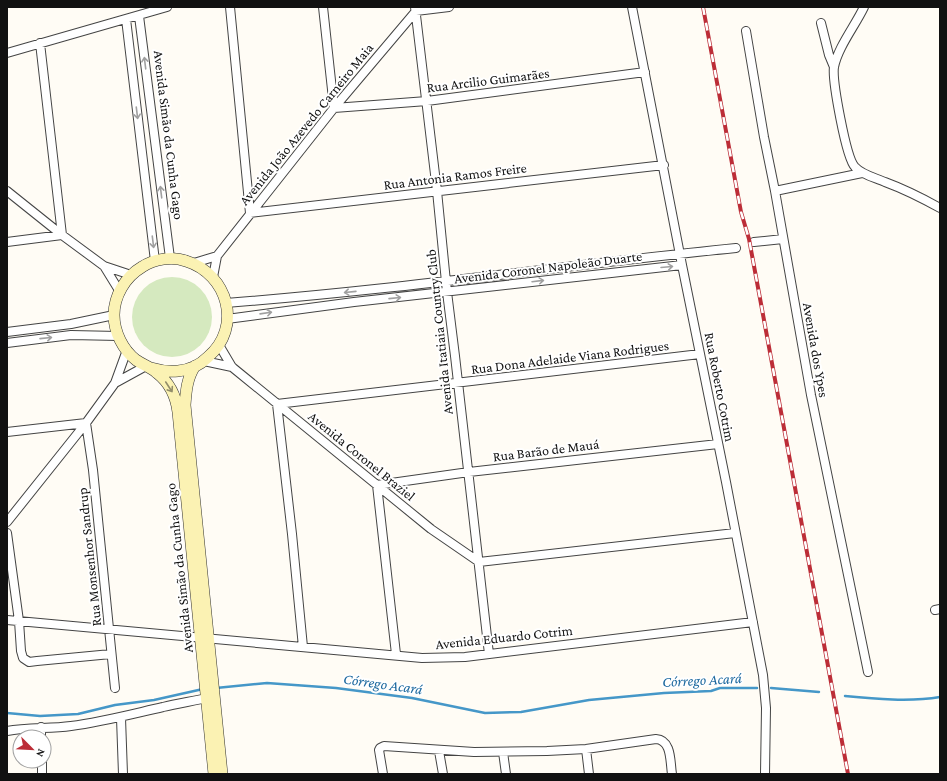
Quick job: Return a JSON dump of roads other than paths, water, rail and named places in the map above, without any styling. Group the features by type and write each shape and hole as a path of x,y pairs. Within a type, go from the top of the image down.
{"street":[{"path":"7,53 168,7"},
{"path":"230,7 250,213"},
{"path":"323,7 334,108"},
{"path":"416,9 449,7"},
{"name":"Rua Roberto Cotrim","path":"632,7 753,622 765,693 765,774"},
{"path":"834,67 837,57 864,7"},
{"name":"Avenida João Azevedo Carneiro Maia","path":"213,277 217,256 334,108 416,9"},
{"name":"Avenida Itatiaia Country Club","path":"416,9 489,654"},
{"name":"Avenida Simão da Cunha Gago","path":"139,16 170,258"},
{"name":"Avenida Simão da Cunha Gago","path":"126,19 155,261"},
{"path":"821,23 829,55 834,67 835,86 847,149 855,167 862,173 886,182 940,208"},
{"name":"Avenida dos Ypes","path":"746,31 811,394 868,672"},
{"path":"40,43 62,235"},
{"name":"Rua Arcilio Guimarães","path":"334,108 426,101 645,72"},
{"name":"Rua Antonia Ramos Freire","path":"250,213 664,165"},
{"path":"775,191 862,173"},
{"path":"8,192 104,266 131,275"},
{"path":"149,215 164,213"},
{"path":"7,242 62,235"},
{"path":"754,242 783,239"},
{"name":"Avenida Coronel Napoleão Duarte","path":"226,303 348,293 736,248"},
{"path":"194,263 217,256"},
{"path":"170,258 194,263 213,277 221,289 226,303 227,319 225,333 219,345 212,354 200,364 179,371 165,372 149,367 136,360 126,350 118,336 114,315 120,292 131,275 142,266 155,261 170,258"},
{"name":"Avenida Coronel Napoleão Duarte","path":"227,319 354,302 682,265"},
{"path":"104,266 120,292"},
{"path":"7,332 71,324 114,315"},
{"path":"7,343 71,335 118,336"},
{"name":"Avenida Coronel Braziel","path":"219,345 232,368 431,528 479,562"},
{"path":"7,522 86,423 115,383 126,350"},
{"name":"Rua Dona Adelaide Viana Rodrigues","path":"277,404 700,354"},
{"name":"Avenida Simão da Cunha Gago","path":"200,364 190,374 181,406 205,638 214,774"},
{"name":"Avenida Coronel Braziel","path":"200,364 232,368"},
{"path":"115,383 149,367"},
{"name":"Avenida Simão da Cunha Gago","path":"149,367 162,377 171,388 175,398 181,406"},
{"path":"277,404 303,647"},
{"path":"7,432 86,423"},
{"name":"Rua Monsenhor Sandrup","path":"86,423 93,470 115,688"},
{"name":"Rua Barão de Mauá","path":"377,485 469,472 718,444"},
{"path":"377,485 396,654"},
{"path":"479,562 735,532"},
{"path":"7,533 23,658 26,661 37,661 111,654"},
{"name":"Avenida Eduardo Cotrim","path":"7,620 396,654 422,658 465,657 591,640 753,622"},
{"path":"7,731 41,727 70,726 121,718 210,696"},
{"name":"Avenida Simão da Cunha Gago","path":"210,696 222,774"},
{"path":"121,718 123,774"},
{"path":"383,774 379,750 382,747 389,746 439,751 503,752 586,749 644,740 660,740 663,741 668,747 672,774"},
{"path":"586,749 590,774"},
{"path":"439,751 443,774"},
{"path":"503,752 506,774"}],"waterway":[{"name":"Córrego Acará","path":"216,688 267,683 336,688 412,698 485,713 521,712 589,700 664,693 711,691 720,688 757,688"},
{"name":"Córrego Acará","path":"771,688 819,692"},
{"name":"Córrego Acará","path":"7,713 40,716 78,714 115,705 154,700 203,689"},
{"name":"Córrego Acará","path":"845,696 905,700 940,697"}],"railway":[{"path":"703,7 741,212 749,239 848,774"}]}
